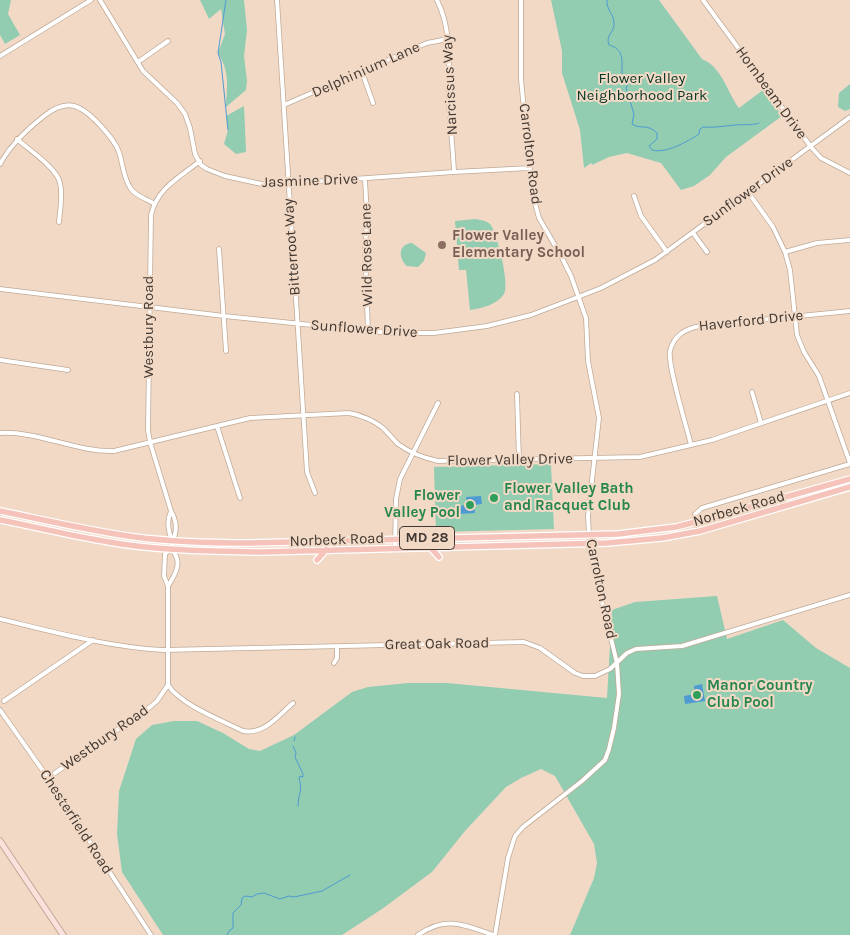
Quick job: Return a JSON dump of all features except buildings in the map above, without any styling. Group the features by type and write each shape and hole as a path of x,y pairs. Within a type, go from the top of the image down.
{"main road":[{"name":"Norbeck Road","path":"0,511 88,529 172,540 250,543 395,538 589,535 651,531 676,526 850,479"},
{"name":"Norbeck Road","path":"0,520 109,542 171,549 262,552 590,543 662,538 700,531 850,488"},
{"path":"738,527 743,519"},
{"path":"430,547 440,557"},
{"path":"317,560 326,550"},
{"path":"0,841 63,935"}],"street":[{"path":"0,56 91,0"},
{"path":"0,164 26,129 61,106 78,107 88,112 111,137 119,151 127,182 131,188 136,194 153,203 166,188 200,161 195,154 185,114 177,103 149,78 100,0"},
{"name":"Bitterroot Way","path":"276,0 307,472 315,493"},
{"name":"Narcissus Way","path":"437,0 447,24 454,172"},
{"name":"Carrolton Road","path":"494,935 508,858 515,836 522,827 582,781 605,760 614,728 619,694 617,663 592,561 589,535 588,516 599,418 588,361 586,318 560,254 539,218 532,192 521,79 521,0"},
{"name":"Hornbeam Drive","path":"703,0 811,147 821,158 850,173"},
{"name":"Delphinium Lane","path":"284,105 427,43 448,39"},
{"path":"138,62 168,41"},
{"path":"362,72 373,103"},
{"name":"Sunflower Drive","path":"0,289 368,331 414,334 488,326 531,316 578,298 638,270 667,252 850,117"},
{"path":"17,139 49,166 60,182 59,222"},
{"name":"Jasmine Drive","path":"200,161 207,169 225,176 266,186 530,168"},
{"name":"Wild Rose Lane","path":"365,179 368,217 365,250 368,331"},
{"path":"748,192 773,227 785,252 790,270 800,344 819,376 850,463"},
{"path":"634,196 641,216 667,252"},
{"name":"Westbury Road","path":"153,203 150,230 150,442 171,511 175,516 176,533 172,540 171,549 177,558 177,564 175,574 168,586"},
{"path":"693,233 706,252"},
{"path":"785,252 817,243 850,240"},
{"path":"219,249 226,351"},
{"name":"Haverford Drive","path":"691,445 669,354 677,336 687,329 700,326 850,311"},
{"path":"0,360 68,370"},
{"path":"752,392 761,423"},
{"name":"Flower Valley Drive","path":"0,433 21,433 99,451 114,451 250,418 338,413 358,414 384,429 398,444 429,459 445,462 640,457 721,437 850,392"},
{"path":"517,394 519,460"},
{"path":"395,548 396,499 400,479 438,403"},
{"path":"217,426 240,498"},
{"name":"Norbeck Road","path":"695,514 702,508 850,463"},
{"name":"Westbury Road","path":"171,511 168,532 172,540"},
{"name":"Westbury Road","path":"55,773 150,707 157,701 168,685 168,586 164,576 165,554 171,549"},
{"name":"Great Oak Road","path":"0,619 139,649 337,647 524,642 540,648 568,670 583,676 595,676 610,670 627,653 636,649 682,646 850,595"},
{"path":"4,701 92,640"},
{"path":"334,663 337,658 337,647"},
{"path":"168,685 175,694 191,704 242,731 257,731 267,726 293,703"},
{"name":"Chesterfield Road","path":"0,710 48,778 151,935"},
{"path":"418,935 431,927 448,922 469,926 494,935"}],"green space":[{"path":"0,0 11,0 8,14 20,35 5,44 0,35"},
{"path":"200,0 244,0 247,30 244,56 247,81 246,90 226,107 226,73 218,53 225,34 221,9 209,19"},
{"name":"Flower Valley Neighborhood Park","path":"551,0 659,0 702,59 715,68 724,80 739,108 763,90 782,116 726,157 710,175 694,186 681,190 661,163 627,153 609,157 592,165 591,163 584,168 580,130 562,73 562,51"},
{"path":"850,84 850,109 845,111 838,107 839,93"},
{"path":"244,106 246,152 236,154 224,144 228,130 226,116"},
{"path":"475,219 487,222 493,229 502,259 505,289 504,294 497,301 484,307 470,310 466,270 459,270 455,221"},
{"path":"412,243 426,253 424,261 418,267 407,266 401,255 404,246"},
{"name":"Flower Valley Bath and Racquet Club","path":"551,464 554,529 436,532 434,467"},
{"path":"717,596 727,639 783,620 816,648 850,668 850,935 570,935 594,878 597,863 594,844 555,776 541,769 506,787 465,831 432,872 382,909 342,935 163,935 122,872 117,834 119,791 136,739 152,725 174,721 197,721 223,733 249,749 260,751 294,735 352,692 368,687 408,683 447,683 607,698 612,610 635,602"}],"water":[{"name":"Flower Valley Pool","path":"481,496 482,504 474,505 475,513 459,514 458,506 467,505 466,497"},
{"name":"Manor Country Club Pool","path":"702,684 705,701 685,704 684,696 695,694 694,686"}],"waterway":[{"path":"226,0 218,53 221,62 228,130"},
{"path":"607,0 614,23 608,42 609,45 620,52 622,73 629,82 626,88 634,114 632,124 638,127 650,128 657,133 657,139 649,146 652,150 669,149 682,144 699,134 700,129 703,127 759,123"},
{"path":"294,741 295,737"},
{"path":"293,746 296,753 295,757 303,774 303,777 300,776 299,778 298,806"},
{"path":"227,935 233,928 233,913 241,905 242,898 245,896 252,897 264,893 280,899 289,896 294,897 322,891 350,875"}],"place":[{"name":"Flower Valley Elementary School","path":"442,245"},
{"name":"Flower Valley Bath and Racquet Club","path":"494,498"},
{"name":"Flower Valley Pool","path":"470,505"},
{"name":"Manor Country Club Pool","path":"697,695"}]}
